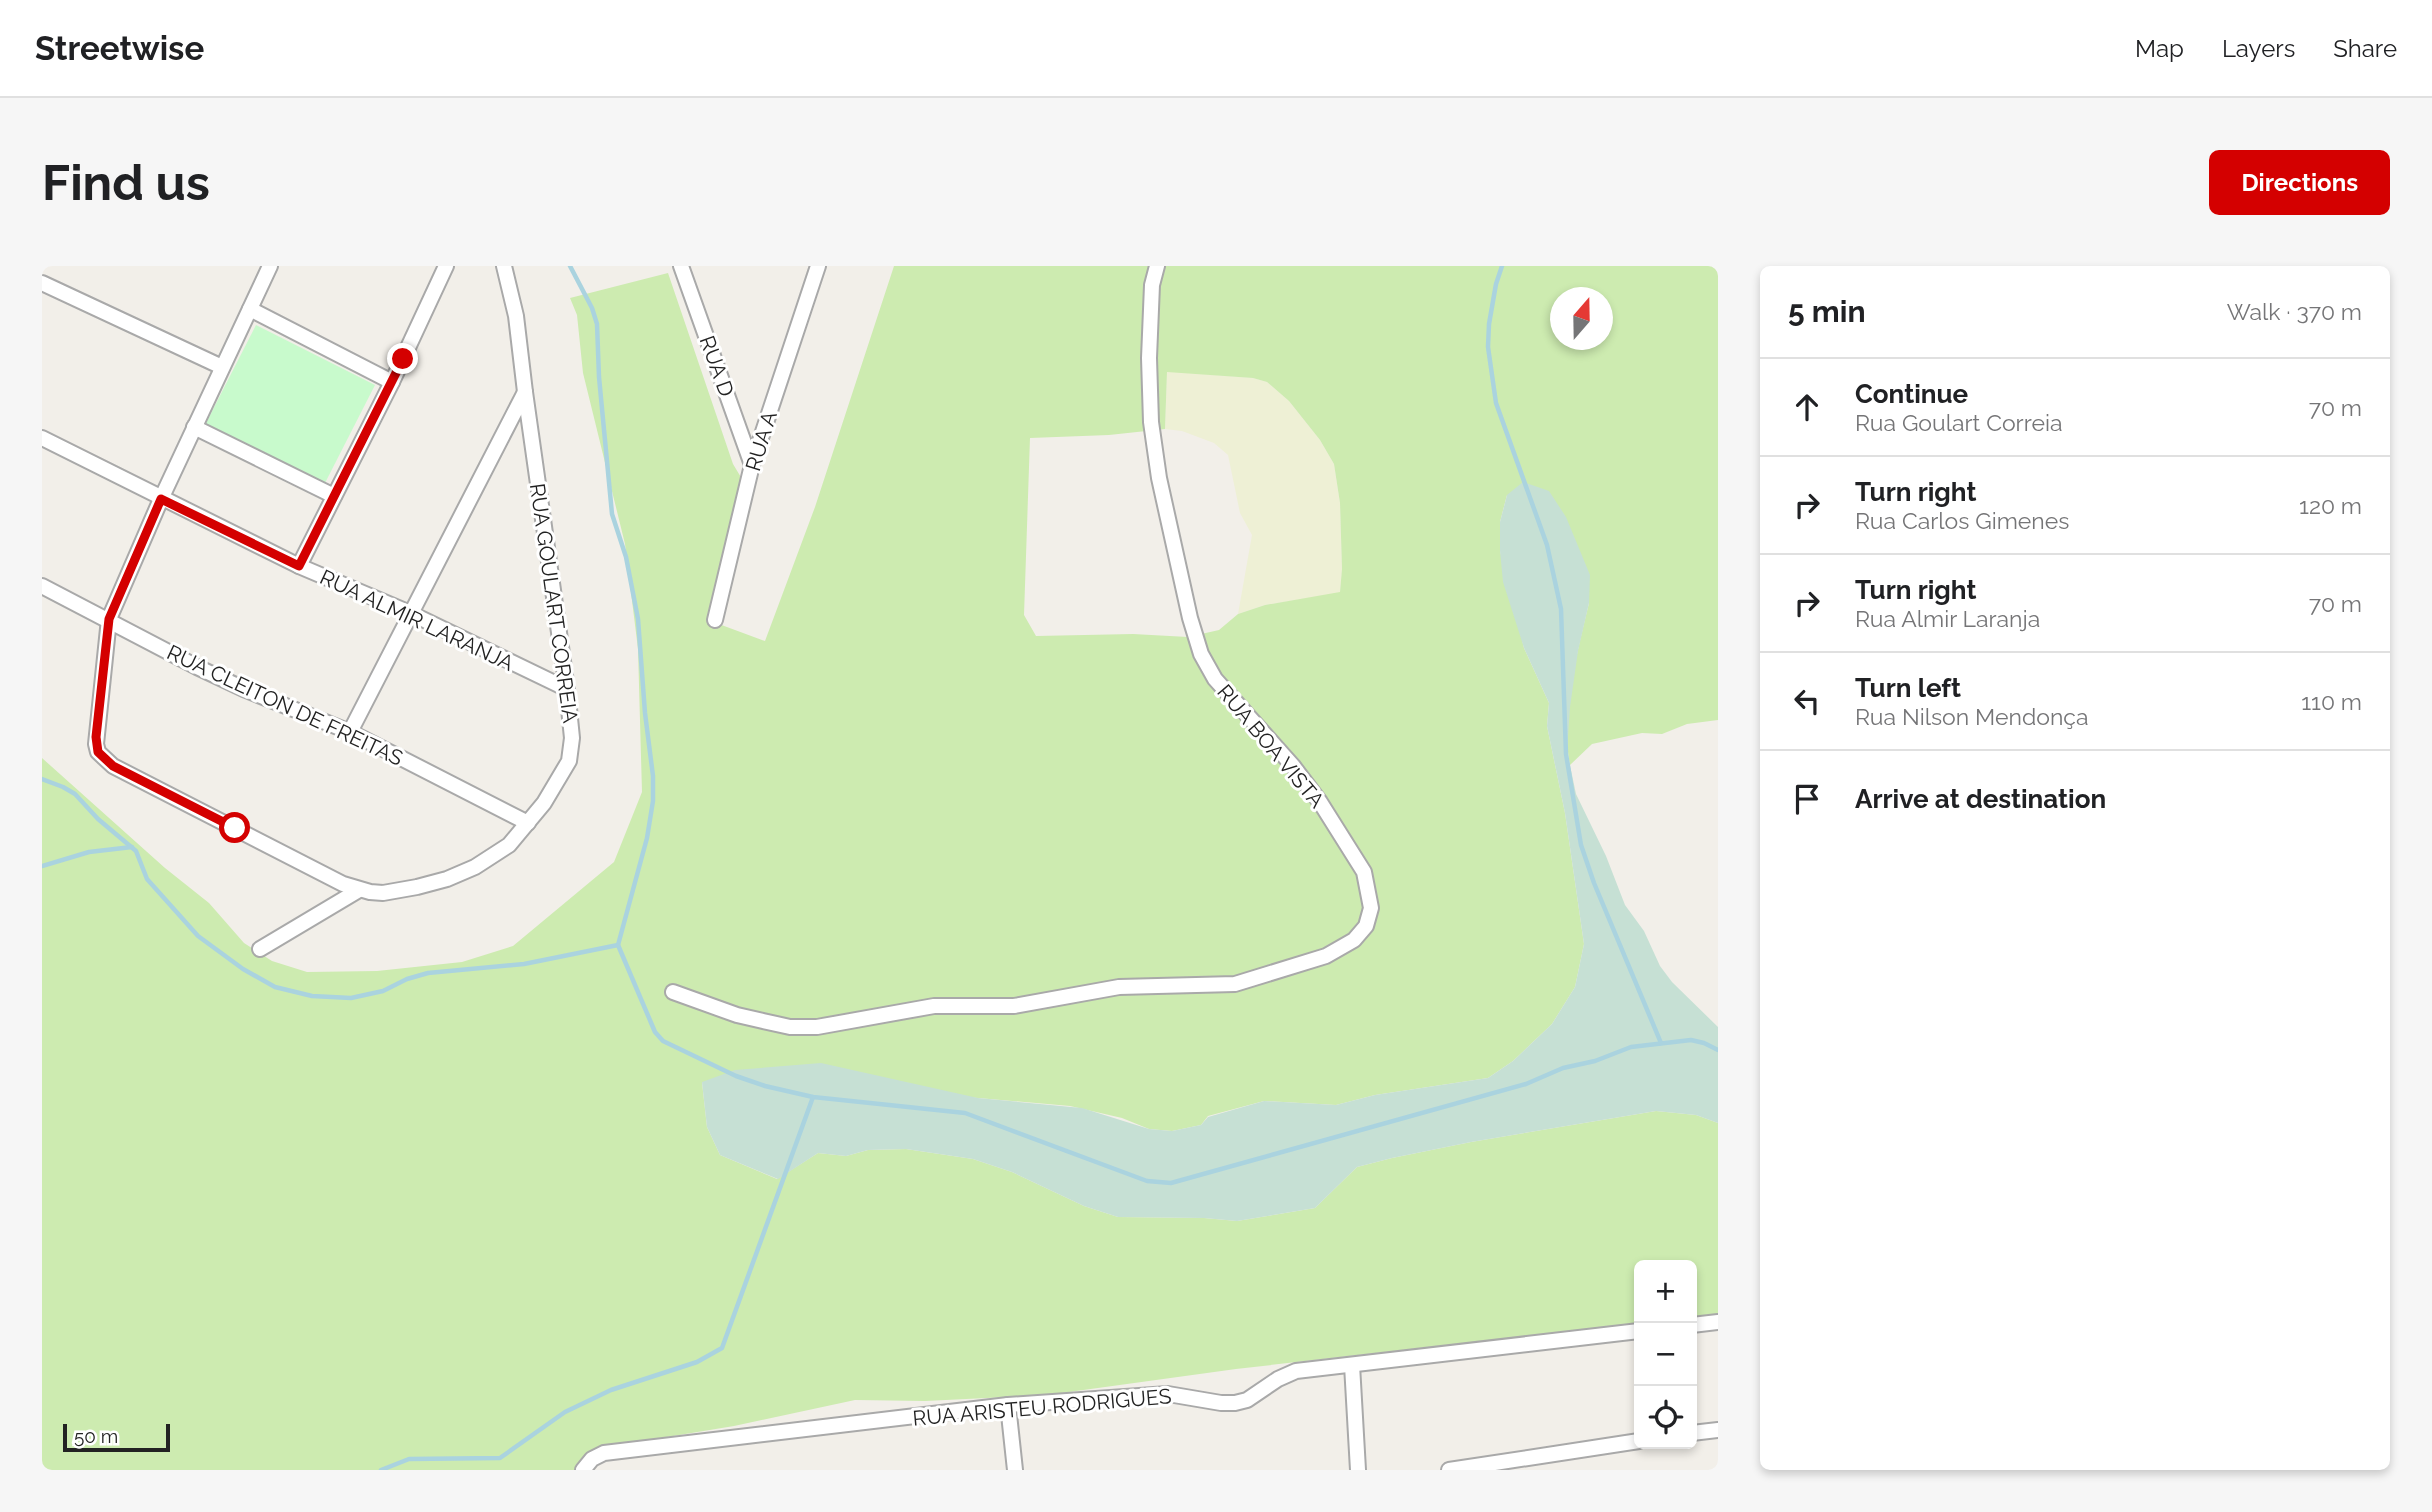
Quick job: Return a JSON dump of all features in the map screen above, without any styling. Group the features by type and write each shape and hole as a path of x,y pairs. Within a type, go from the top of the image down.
{"street":[{"path":"109,619 161,499 270,266"},
{"path":"299,566 393,382 446,266"},
{"name":"RUA GOULART CORREIA","path":"109,619 96,737 98,752 113,766 359,890 383,893 447,878 495,856 509,845 550,794 569,761 572,738 516,316 504,266"},
{"name":"RUA D","path":"681,266 752,465"},
{"name":"RUA A","path":"715,620 752,465 818,266"},
{"name":"RUA BOA VISTA","path":"673,992 737,1015 790,1027 817,1027 934,1006 1014,1006 1119,987 1235,984 1340,949 1354,940 1366,926 1371,908 1364,872 1321,802 1293,766 1215,679 1201,654 1190,618 1159,478 1151,422 1149,358 1152,285 1157,266"},
{"path":"42,283 222,367"},
{"path":"250,309 393,382"},
{"path":"351,732 525,392"},
{"path":"194,427 334,496"},
{"name":"RUA ALMIR LARANJA","path":"42,438 299,566 410,613 567,690"},
{"name":"RUA CLEITON DE FREITAS","path":"42,586 197,667 246,690 351,732 528,823"},
{"path":"260,949 359,890"},
{"path":"1697,1324 1718,1322"},
{"name":"RUA ARISTEU RODRIGUES","path":"583,1470 592,1458 604,1453 1008,1405 1168,1394 1235,1403 1247,1400 1278,1379 1296,1371 1634,1332"},
{"path":"1352,1366 1358,1470"},
{"path":"1008,1405 1015,1470"},
{"path":"1697,1432 1718,1430"},
{"path":"1449,1470 1634,1442"}],"green space":[{"path":"894,266 1718,266 1718,720 1687,724 1662,734 1642,733 1592,744 1570,765 1567,746 1569,705 1589,603 1507,495 1500,522 1500,551 1524,648 1549,703 1547,726 1565,813 1584,944 1575,987 1552,1024 1513,1061 1488,1078 1375,1095 1336,1105 1264,1101 1208,1116 1201,1125 1172,1131 1149,1129 1122,1118 1070,1106 702,1082 707,1127 720,1155 777,1179 818,1153 846,1156 868,1150 906,1149 973,1159 1012,1172 1084,1206 1118,1217 1237,1221 1315,1208 1357,1167 1392,1158 1656,1111 1696,1115 1718,1123 1718,1314 1697,1316 1697,1260 1634,1260 1634,1324 1236,1369 1047,1395 925,1401 855,1400 734,1426 594,1449 578,1470 42,1470 42,758 165,868 209,903 244,943 272,961 307,972 377,971 462,962 513,946 614,862 642,792 638,649 625,544 583,373 577,315 570,298 668,273 733,464 742,479 708,620 765,641 815,507","holes":["1167,372 1253,378 1267,382 1289,401 1320,440 1334,464 1340,503 1340,592 1265,605 1238,614 1219,630 1188,637 1133,634 1036,636 1024,615 1030,438 1109,435 1165,429"]},
{"path":"256,325 375,385 324,485 205,425"},
{"path":"1167,371 1253,378 1267,382 1289,401 1320,440 1334,464 1340,503 1340,593 1265,605 1238,614 1252,535 1240,513 1228,455 1214,443 1182,431 1165,429"},
{"path":"1523,482 1549,491 1566,517 1590,575 1589,603 1578,651 1570,707 1567,751 1576,794 1606,856 1625,905 1644,931 1660,966 1672,982 1718,1027 1718,1123 1696,1115 1656,1111 1392,1158 1357,1167 1315,1208 1237,1221 1118,1217 1084,1206 1012,1172 973,1159 906,1149 868,1150 846,1156 818,1153 778,1179 720,1155 707,1127 702,1082 735,1070 821,1063 978,1098 1082,1108 1149,1129 1172,1131 1201,1125 1208,1117 1264,1101 1336,1105 1375,1095 1488,1078 1513,1061 1552,1024 1575,987 1584,944 1565,813 1547,726 1549,703 1524,648 1503,582 1500,522 1507,495"}],"waterway":[{"path":"570,266 592,308 597,324 599,377 612,514 626,557 638,619 653,776 653,801 647,838 618,945 655,1032 663,1041 736,1076 765,1086 813,1097 965,1113 1147,1181 1171,1183 1526,1084 1563,1068 1595,1061 1631,1047 1691,1040 1718,1050"},
{"path":"1502,266 1489,324 1488,347 1496,403 1547,545 1561,609 1566,754 1581,845 1594,883 1661,1043"},
{"path":"42,779 75,794 98,819 136,851 147,879 198,936 243,969 275,987 312,996 351,998 383,991 407,979 428,973 524,964 618,945"},
{"path":"42,866 89,852 132,847"},
{"path":"381,1470 409,1459 500,1458 565,1412 611,1390 697,1362 722,1348 813,1097"}],"route":[{"path":"235,828 113,766 98,752 96,737 109,619 161,499 299,566 403,359"}]}
